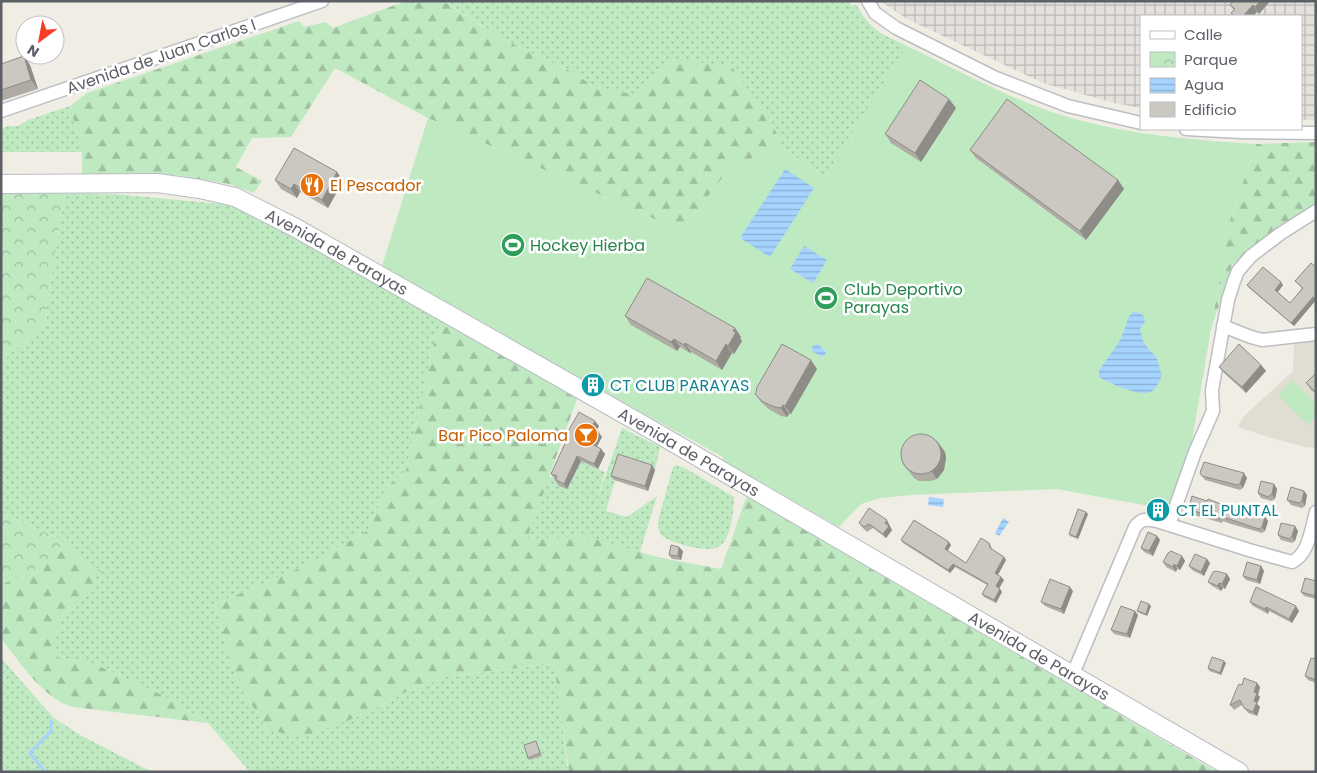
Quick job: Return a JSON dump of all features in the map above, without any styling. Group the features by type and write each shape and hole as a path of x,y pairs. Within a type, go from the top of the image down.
{"street":[{"name":"Avenida de Juan Carlos I","path":"1,111 322,1"},
{"path":"868,1 875,14 896,28 996,78 1068,106 1140,123"},
{"path":"1204,130 1316,133"},
{"name":"Avenida de Parayas","path":"1,184 157,184 219,192 251,204 638,422 1239,772"},
{"path":"1168,524 1195,452 1213,411 1212,390 1223,326 1238,272 1251,256 1280,234 1316,211"},
{"path":"1223,326 1262,340 1316,334"},
{"path":"1072,676 1135,527 1140,521 1145,519 1168,524 1292,562 1299,559 1304,552 1316,512"}],"shaded area":[{"path":"882,1 1316,1 1316,120 1302,120 1302,15 1140,15 1140,108 1114,103 1043,83 909,20"},
{"path":"1316,340 1316,448 1305,447 1238,427 1243,417 1293,371 1294,342"}],"green space":[{"path":"410,1 444,1 395,5"},
{"path":"443,1 505,40 576,74 592,86 636,95 675,59 731,66 770,120 785,150 734,163 681,231 428,118 335,68 291,137 252,138 236,167 262,181 254,193 229,184 176,175 82,177 82,152 70,106 87,93 299,21 304,27 326,22 333,28 395,5"},
{"path":"444,1 849,1 852,6 856,4 877,30 907,46 825,177 785,150 770,120 675,59 636,95 592,86 576,74 505,40"},
{"name":"Club Deportivo Parayas","path":"907,46 1008,95 1071,118 1140,133 1256,144 1229,223 1190,453 1171,510 1057,489 911,495 880,498 861,504 839,527 722,460 723,457 597,388 595,390 382,266 428,118 681,231 734,163 785,150 825,177"},
{"path":"70,106 82,152 1,152 1,129 8,126 18,126 28,120"},
{"path":"1316,142 1316,205 1285,225 1232,265 1211,329 1229,223 1256,144"},
{"path":"1,193 65,193 46,312 47,323 11,353 1,364"},
{"path":"65,193 114,194 222,204 243,210 443,321 434,342 406,470 387,487 367,531 305,566 215,604 236,680 267,729 367,713 406,692 450,676 555,664 568,772 250,772 208,723 162,695 92,663 56,658 52,646 62,617 88,595 58,538 1,513 1,364 11,353 47,323 46,312"},
{"path":"443,321 578,396 527,539 584,536 661,558 721,569 747,495 1217,772 569,772 554,664 450,676 406,692 367,713 302,738 267,729 236,680 215,604 305,566 367,531 387,487 406,470 434,342"},
{"path":"1292,380 1316,403 1316,417 1308,425 1278,395"},
{"path":"622,428 660,447 655,470 621,459 606,511 627,517 657,496 640,552 527,539 549,476 561,482 581,461 605,472 596,503"},
{"path":"676,465 685,468 734,497 730,530 718,547 706,549 685,546 666,539 660,533 658,521 673,467"},
{"path":"1,513 58,538 61,544 55,560 1,585"},
{"path":"58,538 100,570 88,595 62,617 52,646 56,658 92,663 162,695 208,723 72,707 51,696 24,668 1,639 1,584 61,544"},
{"path":"1,658 54,718 80,735 152,772 1,772"}],"water":[{"path":"785,169 814,188 770,257 740,238"},
{"path":"804,246 827,260 813,283 790,269"},
{"path":"1133,312 1140,313 1144,317 1145,321 1140,329 1143,341 1156,356 1162,376 1154,389 1145,393 1124,389 1099,377 1099,371 1118,343"},
{"path":"816,344 826,352 824,356 820,356 812,351 812,347"},
{"path":"929,497 944,499 943,507 928,505"},
{"path":"1003,518 1009,522 999,536 995,533"}],"building":[{"path":"1233,1 1260,1 1255,7 1253,5 1244,15 1234,15 1231,13 1235,9 1230,5"},
{"path":"15,59 15,65 27,65 31,80 1,90 1,64"},
{"path":"920,80 949,99 915,153 885,134"},
{"path":"1007,99 1118,180 1080,231 970,150"},
{"name":"El Pescador","path":"294,148 337,172 322,200 294,184 291,189 275,180"},
{"path":"1311,263 1316,267 1316,299 1313,297 1291,323 1247,285 1263,267 1281,282 1275,290 1290,303 1303,288 1295,281"},
{"path":"647,278 735,328 733,331 736,332 728,346 726,344 716,361 685,343 684,345 674,339 671,342 625,316"},
{"path":"782,344 811,360 785,406 783,405 781,408 763,402 755,394"},
{"path":"1239,344 1261,365 1242,387 1219,367"},
{"path":"1316,373 1316,392 1306,383"},
{"path":"579,412 595,421 591,428 598,431 592,444 601,449 594,464 577,456 564,484 556,480 557,476 551,474 568,437 566,435"},
{"path":"925,434 932,437 938,443 941,454 940,462 932,471 925,474 917,474 910,471 902,462 901,450 904,443 913,435"},
{"path":"618,454 652,465 645,486 611,476"},
{"path":"1204,462 1244,473 1240,484 1237,485 1202,476 1200,473"},
{"path":"1261,481 1274,484 1272,494 1268,497 1258,493"},
{"path":"1291,487 1304,491 1302,501 1299,503 1287,500"},
{"path":"1192,496 1207,501 1208,499 1251,516 1252,513 1265,517 1262,527 1259,529 1226,518 1220,517 1219,519 1191,510 1189,507"},
{"path":"869,508 887,520 885,523 889,526 883,534 869,524 864,527 859,523"},
{"path":"1078,509 1086,512 1076,537 1069,534"},
{"path":"914,520 949,542 945,549 966,563 981,538 989,543 990,548 1004,557 995,573 1001,577 996,586 1000,589 994,600 982,594 988,584 953,564 948,570 901,540"},
{"path":"1281,523 1295,526 1289,539 1278,535"},
{"path":"1148,532 1157,536 1149,551 1141,548"},
{"path":"671,545 679,547 678,556 669,555"},
{"path":"1171,551 1182,556 1177,566 1174,564 1173,567 1163,562"},
{"path":"1195,554 1207,559 1201,572 1189,566"},
{"path":"1247,562 1261,566 1257,580 1243,576"},
{"path":"1213,572 1227,574 1222,584 1219,583 1218,586 1208,582"},
{"path":"1305,578 1316,581 1315,596 1301,592"},
{"path":"1050,579 1070,587 1061,609 1041,602"},
{"path":"1256,587 1296,606 1289,619 1266,607 1265,609 1250,602"},
{"path":"1141,601 1149,604 1146,614 1137,611"},
{"path":"1121,606 1135,611 1127,634 1111,630"},
{"path":"1212,657 1224,661 1220,673 1208,668"},
{"path":"1311,658 1316,659 1316,680 1305,676"},
{"path":"1244,678 1257,683 1254,692 1257,693 1254,701 1257,702 1253,712 1244,708 1240,700 1230,705 1239,684 1242,685"},
{"path":"536,741 540,753 528,758 524,745"}],"waterway":[{"path":"45,772 30,753 51,731 51,721"}],"place":[{"name":"El Pescador","path":"312,185"},
{"name":"Hockey Hierba","path":"513,245"},
{"name":"Club Deportivo Parayas","path":"826,298"},
{"name":"CT CLUB PARAYAS","path":"593,385"},
{"name":"Bar Pico Paloma","path":"586,435"},
{"name":"CT EL PUNTAL","path":"1158,510"}]}
